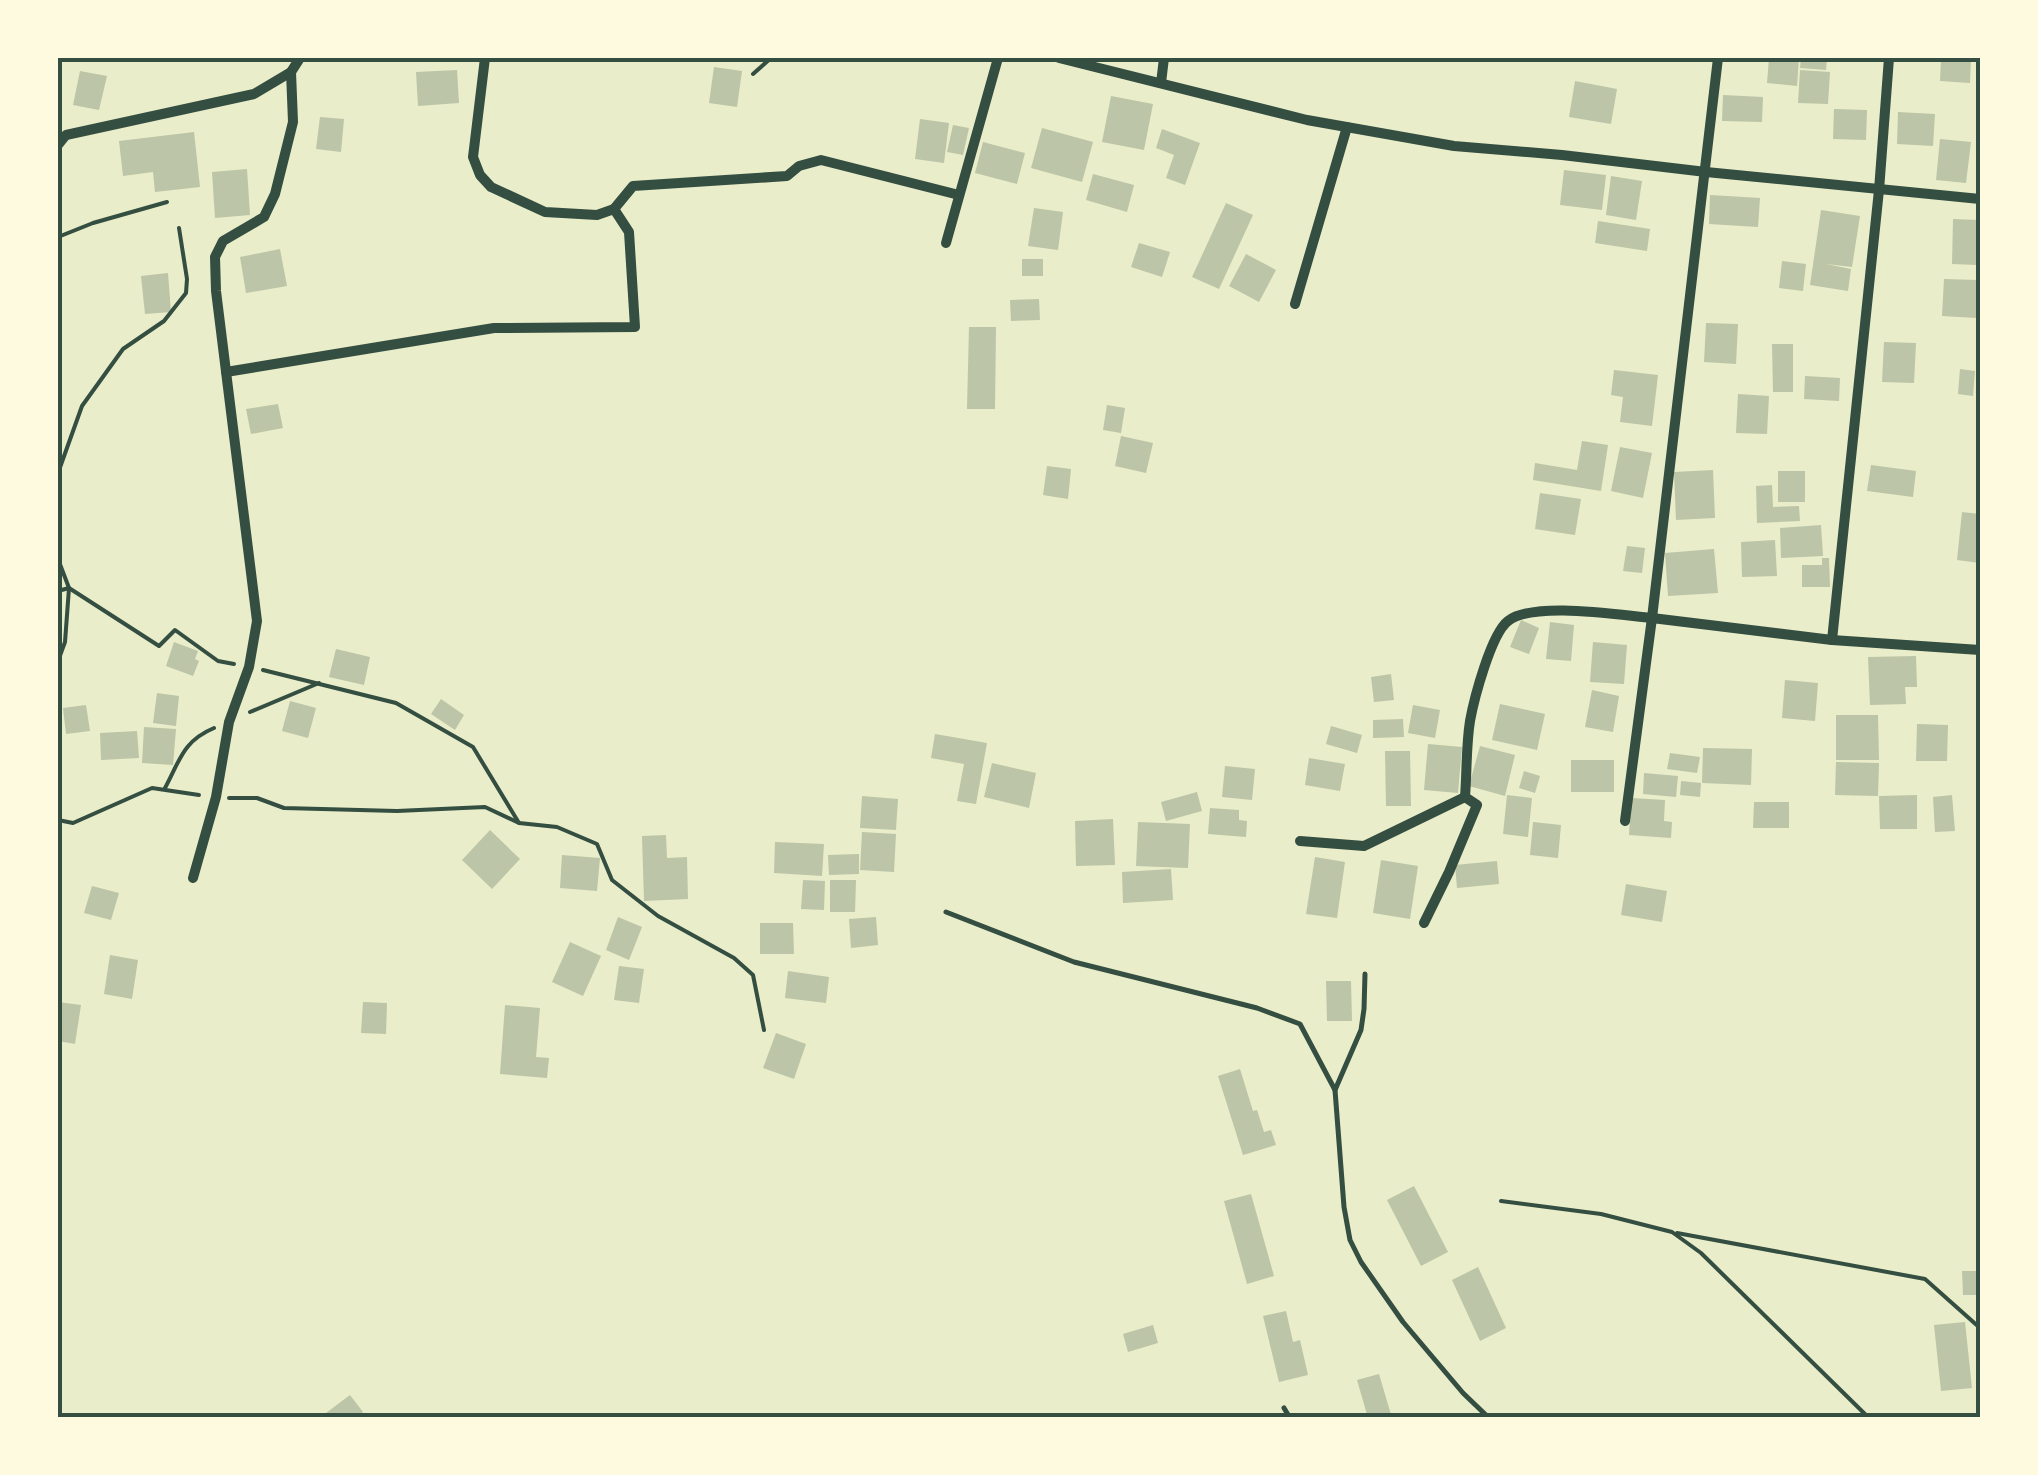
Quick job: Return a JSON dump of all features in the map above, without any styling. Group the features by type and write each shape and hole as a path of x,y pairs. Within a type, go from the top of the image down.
{"street":[{"path":"58,144 66,136 254,94 290,72 300,58"},
{"path":"484,58 473,157 492,188 545,212 597,215 614,209 634,186 787,176 800,166 821,160 959,196"},
{"path":"946,243 998,58"},
{"path":"1058,58 1307,120 1454,146 1980,198"},
{"path":"1161,84 1164,58"},
{"path":"1625,822 1718,58"},
{"path":"1832,640 1889,58"},
{"path":"193,878 257,621 215,257 223,240 264,217 275,194 293,122 290,72"},
{"path":"1295,304 1346,127"},
{"path":"226,372 494,328 635,328 628,232 614,209"},
{"path":"1465,798 1470,721 1490,647 1508,621 1536,612 1566,610 1832,640 1980,650"},
{"path":"1424,923 1477,805 1465,798"},
{"path":"1300,841 1364,846 1465,798"}],"lane":[{"path":"946,912 1074,962 1257,1008 1300,1024 1335,1090 1350,1240 1403,1322 1489,1418"},
{"path":"1335,1090 1360,1030 1365,974"},
{"path":"1284,1408 1290,1418"}],"path":[{"path":"753,74 771,58"},
{"path":"58,237 167,202"},
{"path":"58,473 82,406 123,349 164,321 186,294 180,228"},
{"path":"58,559 69,588 65,642 58,661"},
{"path":"58,591 69,588 160,646 175,630 218,661 396,703 473,746 520,823"},
{"path":"58,820 73,824 152,788 257,798 284,808 397,811 485,807 520,823 557,826 597,844 612,880 658,916 734,958 752,974 764,1030"},
{"path":"1501,1201 1600,1214 1672,1232 1925,1279 1980,1328"},
{"path":"1672,1232 1701,1253 1869,1418"}],"building":[{"path":"1769,58 1799,58 1797,86 1767,83"},
{"path":"1801,58 1827,58 1826,70 1800,68"},
{"path":"1941,58 1971,58 1970,83 1940,81"},
{"path":"714,67 742,71 737,107 709,103"},
{"path":"457,70 459,103 418,106 416,72"},
{"path":"1800,70 1830,72 1828,104 1798,103"},
{"path":"80,71 107,76 99,110 73,105"},
{"path":"1575,81 1617,89 1611,124 1569,117"},
{"path":"1723,95 1763,97 1762,122 1722,121"},
{"path":"1111,96 1153,104 1144,150 1102,142"},
{"path":"1834,109 1867,110 1866,140 1833,139"},
{"path":"1898,112 1935,114 1933,146 1897,144"},
{"path":"320,117 344,119 341,152 316,149"},
{"path":"920,119 949,123 944,163 915,159"},
{"path":"953,125 969,128 963,155 947,152"},
{"path":"1042,128 1093,142 1082,182 1031,168"},
{"path":"1162,129 1200,143 1185,185 1166,178 1174,155 1156,148"},
{"path":"194,132 200,187 155,192 153,172 123,176 119,141"},
{"path":"1940,139 1971,142 1966,183 1936,180"},
{"path":"983,142 1025,153 1017,184 975,173"},
{"path":"247,169 250,215 215,218 212,172"},
{"path":"1564,170 1606,175 1602,210 1560,205"},
{"path":"1093,174 1134,185 1127,212 1086,200"},
{"path":"1611,176 1642,181 1636,220 1606,215"},
{"path":"1710,195 1760,198 1758,227 1709,224"},
{"path":"1226,203 1253,215 1219,289 1192,277"},
{"path":"1034,208 1063,212 1058,250 1028,246"},
{"path":"1821,210 1860,216 1852,267 1826,264 1851,269 1848,291 1810,285"},
{"path":"1953,219 1979,220 1977,265 1952,264"},
{"path":"1598,221 1650,229 1647,251 1595,243"},
{"path":"1139,243 1170,252 1162,277 1131,267"},
{"path":"280,249 287,286 246,293 240,257"},
{"path":"1246,254 1276,270 1259,302 1229,286"},
{"path":"1022,259 1043,259 1043,276 1022,276"},
{"path":"1782,261 1806,264 1803,291 1779,288"},
{"path":"168,273 171,312 145,314 141,276"},
{"path":"1944,279 1977,280 1976,318 1942,316"},
{"path":"1039,299 1040,320 1011,321 1010,300"},
{"path":"1706,323 1738,324 1736,364 1704,362"},
{"path":"969,327 996,327 995,409 967,409"},
{"path":"1884,342 1916,343 1914,383 1882,382"},
{"path":"1772,344 1793,344 1793,392 1773,392"},
{"path":"1960,369 1975,371 1973,396 1958,394"},
{"path":"1614,370 1658,375 1652,426 1620,422 1623,397 1611,395"},
{"path":"1805,376 1840,378 1839,401 1804,399"},
{"path":"1738,394 1769,396 1767,434 1736,433"},
{"path":"278,404 283,428 251,434 246,409"},
{"path":"1107,405 1125,408 1121,433 1103,430"},
{"path":"1121,436 1153,443 1146,473 1115,466"},
{"path":"1582,441 1608,445 1601,491 1533,480 1535,463 1577,470"},
{"path":"1620,447 1652,453 1643,498 1611,491"},
{"path":"1871,465 1916,471 1913,497 1867,491"},
{"path":"1047,466 1071,469 1068,499 1043,495"},
{"path":"1713,470 1715,518 1676,520 1674,472"},
{"path":"1778,471 1805,471 1805,502 1778,502"},
{"path":"1772,485 1773,507 1799,506 1800,521 1757,523 1756,486"},
{"path":"1540,493 1581,499 1575,535 1535,529"},
{"path":"1962,512 1980,514 1980,563 1957,560"},
{"path":"1821,525 1823,556 1781,558 1780,528"},
{"path":"1775,540 1777,576 1742,577 1741,542"},
{"path":"1627,546 1645,548 1642,573 1623,571"},
{"path":"1714,549 1718,593 1668,596 1665,553"},
{"path":"1822,558 1829,558 1830,587 1802,587 1802,565 1822,565"},
{"path":"1521,620 1539,628 1529,654 1510,647"},
{"path":"1550,622 1574,625 1571,661 1546,659"},
{"path":"174,642 198,651 193,676 166,666"},
{"path":"1593,642 1627,645 1624,684 1590,682"},
{"path":"336,649 370,657 364,685 329,677"},
{"path":"1916,656 1917,687 1905,687 1906,704 1870,705 1868,657"},
{"path":"1391,674 1394,700 1374,702 1371,677"},
{"path":"1785,680 1818,683 1815,721 1782,718"},
{"path":"1592,690 1619,696 1613,732 1585,727"},
{"path":"157,693 179,696 176,726 153,723"},
{"path":"441,699 464,715 455,730 431,714"},
{"path":"290,701 316,708 308,738 282,731"},
{"path":"1500,704 1545,714 1537,750 1492,740"},
{"path":"86,705 90,731 66,734 63,708"},
{"path":"1413,705 1440,710 1435,738 1408,733"},
{"path":"1836,715 1878,715 1879,760 1836,760"},
{"path":"1403,719 1404,737 1373,738 1373,720"},
{"path":"1917,724 1948,725 1947,761 1916,761"},
{"path":"1331,726 1362,735 1357,753 1326,744"},
{"path":"144,727 176,729 173,765 142,763"},
{"path":"137,731 139,758 101,760 100,733"},
{"path":"935,734 987,743 976,804 957,801 964,764 931,758"},
{"path":"1428,744 1462,747 1458,793 1424,790"},
{"path":"1480,746 1515,755 1505,796 1469,786"},
{"path":"1703,748 1752,749 1751,785 1702,783"},
{"path":"1385,751 1410,751 1411,806 1386,806"},
{"path":"1670,753 1700,757 1697,773 1667,769"},
{"path":"1309,758 1345,764 1340,791 1305,785"},
{"path":"1571,760 1614,760 1614,792 1571,792"},
{"path":"1836,762 1879,763 1878,796 1835,795"},
{"path":"992,763 1036,773 1029,808 984,797"},
{"path":"1225,766 1255,769 1252,800 1222,797"},
{"path":"1524,771 1540,776 1535,793 1519,788"},
{"path":"1644,773 1678,776 1676,797 1643,794"},
{"path":"1681,781 1701,783 1700,797 1680,795"},
{"path":"1197,792 1202,811 1166,821 1161,802"},
{"path":"1507,795 1532,798 1528,837 1503,834"},
{"path":"1917,795 1917,829 1880,829 1879,796"},
{"path":"1952,795 1955,831 1935,832 1933,797"},
{"path":"862,796 898,799 896,830 860,828"},
{"path":"1631,798 1665,800 1664,821 1672,822 1671,838 1629,835"},
{"path":"1754,802 1789,802 1789,828 1753,828"},
{"path":"1210,808 1239,810 1239,820 1247,821 1246,837 1208,834"},
{"path":"1113,819 1115,865 1076,866 1075,821"},
{"path":"1138,822 1190,824 1188,868 1136,866"},
{"path":"1533,822 1561,825 1558,858 1530,855"},
{"path":"490,830 520,859 492,889 462,860"},
{"path":"862,832 896,834 894,872 860,870"},
{"path":"666,835 667,858 687,857 688,899 644,901 642,836"},
{"path":"775,842 824,844 822,876 774,873"},
{"path":"859,854 859,874 829,875 828,855"},
{"path":"562,855 600,858 597,891 560,888"},
{"path":"1315,857 1345,862 1337,918 1306,914"},
{"path":"1381,860 1418,866 1410,919 1373,913"},
{"path":"1497,861 1499,884 1457,888 1455,865"},
{"path":"1171,869 1173,900 1123,903 1122,872"},
{"path":"803,880 825,881 824,910 801,909"},
{"path":"830,880 856,880 855,912 830,912"},
{"path":"1626,884 1667,891 1662,922 1621,915"},
{"path":"92,886 119,893 111,920 84,913"},
{"path":"618,917 642,927 629,960 606,950"},
{"path":"876,917 878,945 851,948 849,919"},
{"path":"760,923 793,923 794,954 760,954"},
{"path":"570,942 601,956 583,996 552,982"},
{"path":"110,955 138,960 132,999 104,994"},
{"path":"619,966 644,969 639,1003 614,1000"},
{"path":"788,971 829,977 826,1003 785,998"},
{"path":"1326,981 1351,981 1352,1021 1327,1021"},
{"path":"58,1002 81,1005 75,1044 58,1041"},
{"path":"363,1002 387,1003 386,1034 361,1033"},
{"path":"505,1005 540,1008 536,1057 549,1058 547,1078 500,1074"},
{"path":"776,1033 806,1044 794,1079 763,1068"},
{"path":"1240,1069 1253,1111 1257,1110 1264,1132 1271,1130 1276,1145 1243,1155 1218,1076"},
{"path":"1414,1186 1448,1252 1421,1266 1387,1200"},
{"path":"1251,1194 1274,1276 1247,1284 1224,1201"},
{"path":"1478,1267 1506,1328 1480,1341 1452,1280"},
{"path":"1962,1271 1977,1271 1978,1295 1963,1295"},
{"path":"1286,1311 1293,1342 1300,1340 1308,1375 1279,1382 1263,1316"},
{"path":"1965,1322 1972,1388 1941,1391 1934,1325"},
{"path":"1153,1325 1158,1343 1128,1352 1123,1334"},
{"path":"1379,1374 1392,1418 1368,1418 1357,1380"},
{"path":"350,1395 363,1412 355,1418 330,1418 326,1413"}]}
